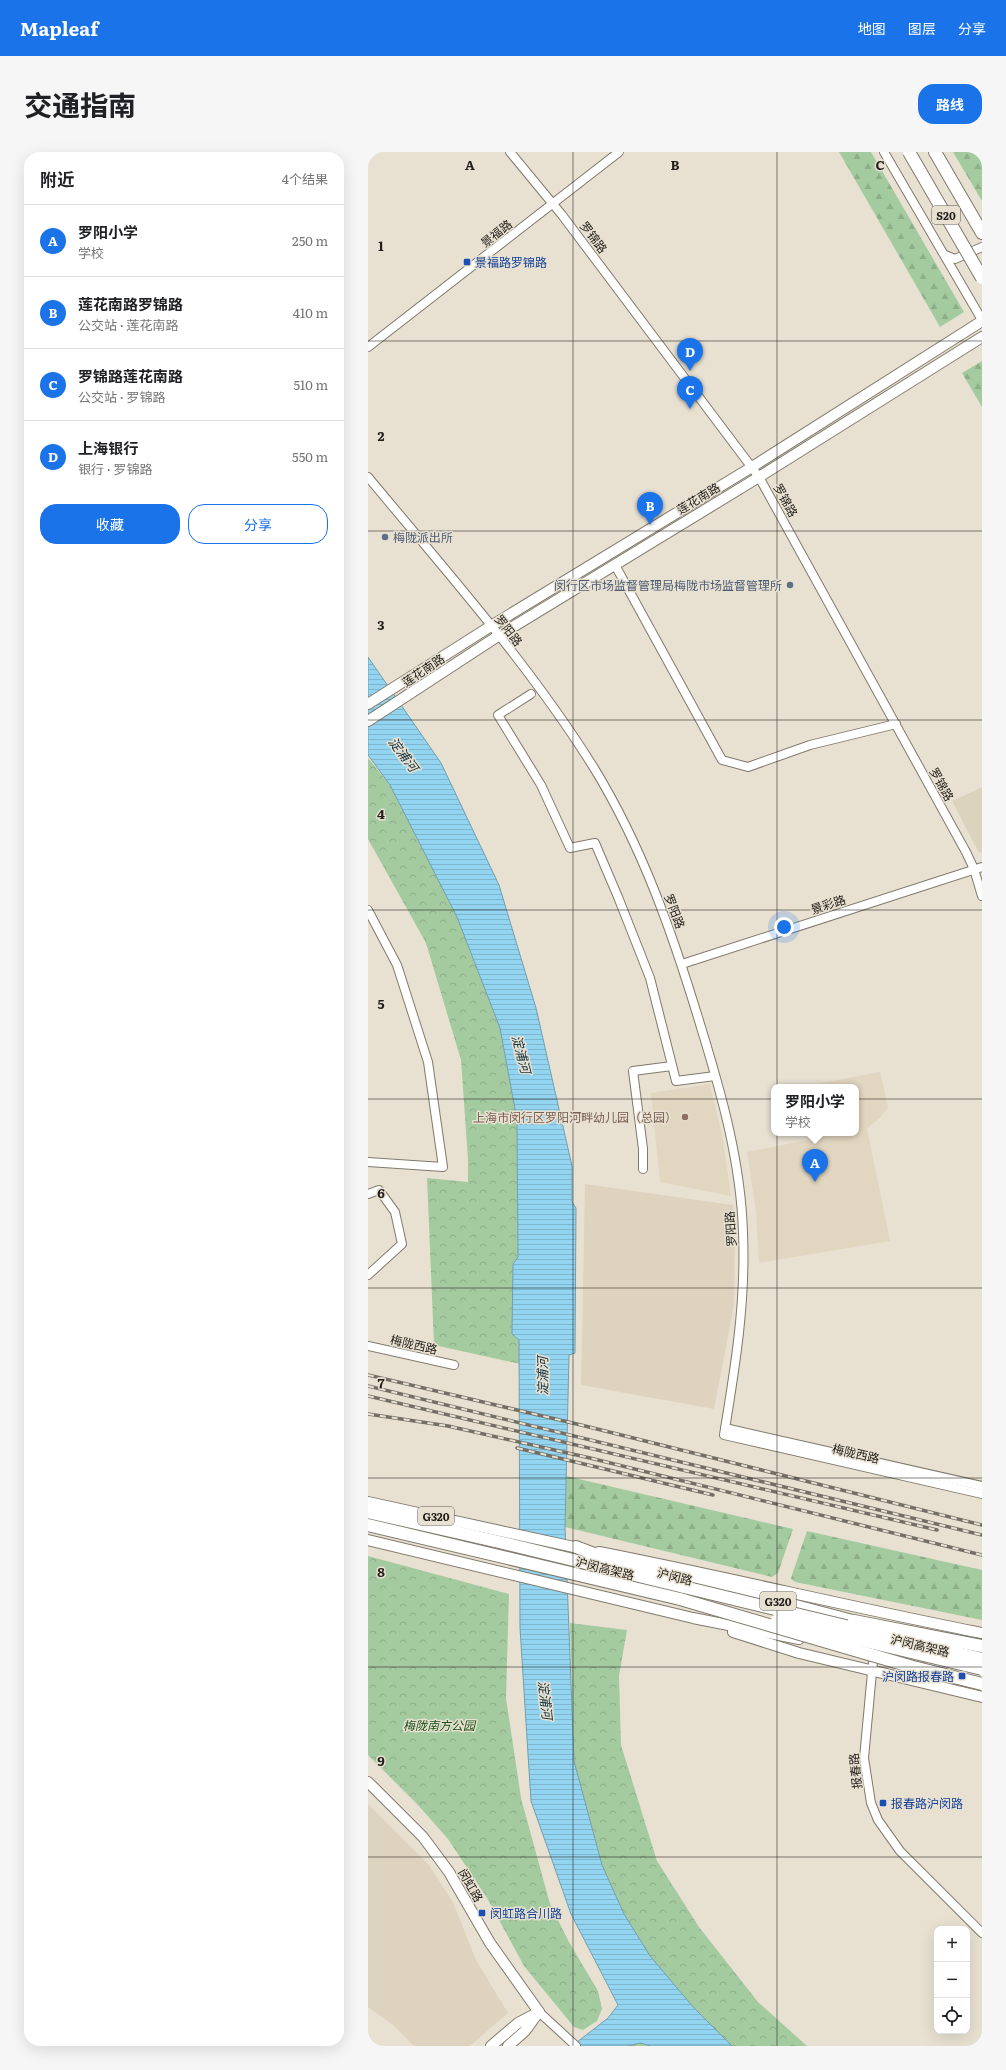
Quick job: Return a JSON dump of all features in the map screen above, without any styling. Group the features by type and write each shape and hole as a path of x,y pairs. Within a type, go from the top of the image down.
{"highway":[{"name":"S20","path":"909,152 982,278"},
{"name":"S20","path":"936,152 982,233"},
{"name":"沪闵高架路","path":"368,1512 499,1542 813,1628 982,1669"},
{"name":"沪闵高架路","path":"368,1526 682,1593 982,1660"},
{"name":"沪闵路","path":"576,1547 621,1564 982,1652"},
{"path":"682,1593 982,1646"},
{"path":"682,1593 913,1667 982,1684"},
{"path":"874,1653 982,1677"}],"main road":[{"name":"莲花南路","path":"368,704 491,626 752,467 982,321"},
{"name":"莲花南路","path":"368,721 498,636 759,477 982,336"},
{"name":"沪闵路","path":"368,1502 576,1547"},
{"path":"368,1540 693,1618 874,1653"},
{"path":"576,1547 718,1575 982,1633"},
{"path":"693,1618 799,1653 872,1672 982,1697"},
{"name":"闵虹路","path":"368,1782 423,1837 449,1872 490,1943 539,2012"},
{"path":"491,2046 518,2023 539,2012"},
{"path":"508,2046 524,2032 539,2012"}],"street":[{"name":"罗锦路","path":"510,152 553,204 759,477 978,868 982,896"},
{"name":"景福路","path":"368,347 619,152"},
{"path":"884,152 982,321"},
{"path":"944,255 955,259 982,247"},
{"name":"罗阳路","path":"368,477 491,626 563,722 594,768 642,859 682,964 726,1116 737,1174 743,1230 744,1280 742,1320 724,1431"},
{"path":"615,565 722,760 748,766 810,745 896,724"},
{"path":"531,694 498,715 541,785 570,848 594,843 618,897 650,978 676,1081 715,1076"},
{"name":"景彩路","path":"682,964 978,868"},
{"path":"368,1162 443,1167 428,1062 396,965 369,914"},
{"path":"643,1169 643,1149 633,1071 672,1066"},
{"path":"368,1194 379,1190 395,1212 402,1244 368,1275"},
{"name":"梅陇西路","path":"368,1346 454,1365"},
{"name":"梅陇西路","path":"724,1431 838,1457 982,1486"},
{"name":"梅陇西路","path":"838,1457 982,1494"},
{"name":"报春路","path":"881,1612 874,1653 864,1758 868,1787 878,1820 900,1851 982,1933"},
{"path":"539,2012 574,2043"}],"shaded area":[{"path":"982,787 982,852 979,853 952,801"},
{"path":"880,1072 888,1107 880,1118 867,1128 890,1241 759,1263 756,1212 747,1152 808,1140 807,1136 859,1136 859,1084 816,1084"},
{"name":"上海市闵行区罗阳河畔幼儿园（总园）","path":"710,1084 723,1140 731,1196 660,1182 651,1093"},
{"path":"585,1184 733,1205 735,1241 734,1305 714,1409 581,1385"},
{"path":"368,1804 429,1865 453,1902 476,1960 508,2013 470,2046 414,2046 393,2025 368,2007"}],"green space":[{"path":"839,152 871,152 964,312 940,327"},
{"path":"953,152 982,152 982,201"},
{"path":"982,361 982,407 962,373"},
{"path":"368,758 390,785 457,917 500,1028 517,1120 518,1257 513,1264 512,1334 519,1340 520,1364 434,1345 427,1178 468,1182 468,1159 461,1060 426,943 368,839"},
{"path":"566,1476 793,1529 778,1573 772,1577 565,1527"},
{"path":"807,1531 982,1570 982,1620 795,1582 791,1579"},
{"name":"梅陇南方公园","path":"368,1556 509,1594 506,1698 521,1798 550,1904 569,1942 598,1991 602,2009 597,2021 583,2030 574,2027 524,1966 487,1898 448,1839 418,1805 368,1755"},
{"path":"570,1623 627,1630 619,1676 621,1745 657,1861 699,1927 758,2002 807,2046 627,2046 640,2043 694,2008 650,1956 624,1914 602,1865 574,1761"}],"water":[{"name":"淀浦河","path":"368,657 441,763 499,885 536,1008 572,1166 572,1202 576,1208 575,1353 569,1355 565,1527 574,1761 602,1865 624,1914 650,1956 694,2008 732,2046 651,2046 640,2043 627,2046 572,2046 608,2018 618,2005 571,1914 531,1801 520,1628 519,1340 512,1334 513,1264 518,1257 517,1120 500,1028 457,917 390,785 368,755"}],"railway":[{"path":"368,1375 581,1425 982,1525"},
{"path":"368,1386 982,1535"},
{"path":"368,1396 937,1530"},
{"path":"368,1414 448,1426 590,1458 982,1555"},
{"path":"517,1448 713,1495"}],"place":[{"name":"景福路罗锦路","path":"467,262"},
{"name":"上海银行","path":"690,371"},
{"name":"罗锦路莲花南路","path":"690,409"},
{"name":"莲花南路罗锦路","path":"650,525"},
{"name":"梅陇派出所","path":"385,537"},
{"name":"闵行区市场监督管理局梅陇市场监督管理所","path":"790,585"},
{"name":"上海市闵行区罗阳河畔幼儿园（总园）","path":"685,1117"},
{"name":"罗阳小学","path":"815,1182"},
{"name":"沪闵路报春路","path":"962,1676"},
{"name":"报春路沪闵路","path":"883,1803"},
{"name":"闵虹路合川路","path":"482,1913"}]}
